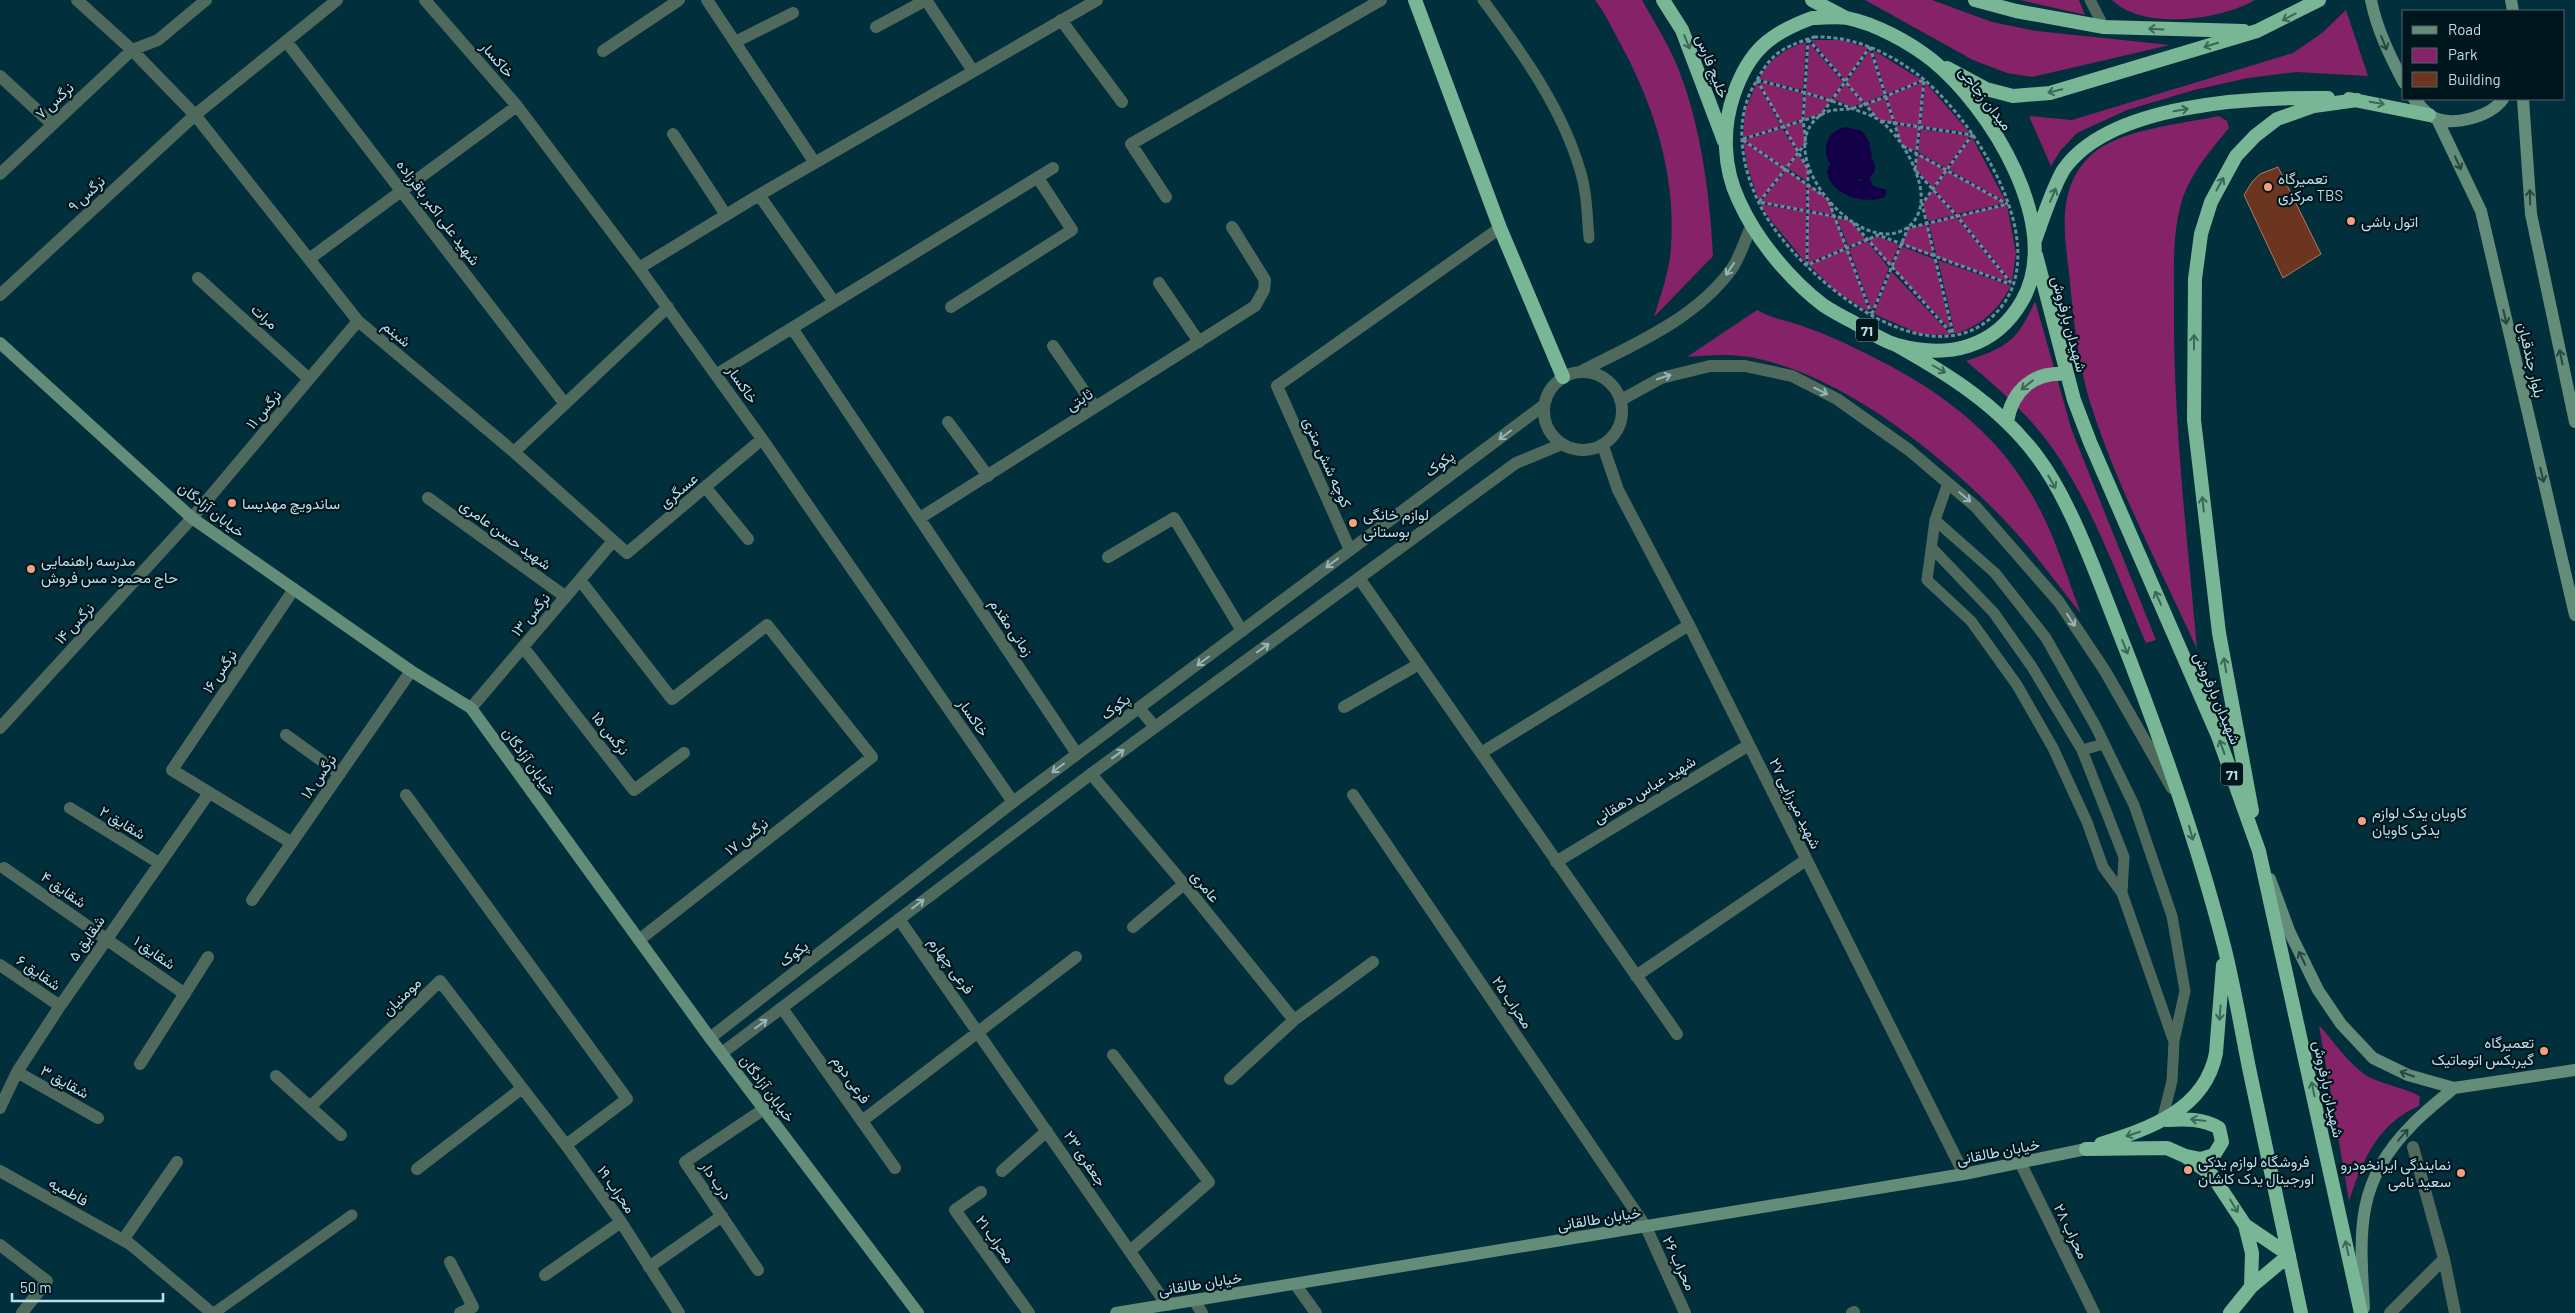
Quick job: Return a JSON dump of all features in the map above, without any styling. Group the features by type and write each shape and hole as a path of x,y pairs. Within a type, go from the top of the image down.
{"highway":[{"path":"1416,0 1500,228 1563,377"},
{"name":"خلیج فارس","path":"1663,0 1682,30 1726,146"},
{"name":"71","path":"1812,0 1846,18"},
{"path":"1975,0 2016,11 2104,27 2258,31"},
{"path":"1931,60 1986,89 2013,96 2050,93 2258,31 2319,0"},
{"name":"میدان زجاجی","path":"1812,18 1846,18 1878,28 1931,60 1965,93 1998,137 2025,199 2036,255 2027,292 2012,319 2000,329 1968,348 1939,352 1896,345 1823,305 1795,280 1752,225 1738,199 1729,170 1726,146 1728,110 1738,80 1762,44 1785,28 1812,18"},
{"path":"2034,240 2063,170 2086,145 2115,128 2140,118 2179,110 2284,97 2357,100 2433,117"},
{"path":"2260,851 2219,633 2195,430 2195,279 2201,234 2211,202 2236,156 2255,136 2277,119 2314,106 2357,100"},
{"name":"شهیدان بارفروش","path":"2036,255 2067,374 2090,442 2218,736 2260,851 2363,1313"},
{"name":"71","path":"1896,345 1945,372 2007,422 2038,456 2064,503 2130,659 2184,807 2224,947 2301,1313"},
{"path":"2007,422 2013,399 2029,382 2047,374 2067,374"},
{"path":"2161,1123 2197,1094 2213,1067 2220,1019 2224,947"},
{"path":"2195,1119 2208,1122 2219,1128 2222,1142 2214,1156 2201,1159 2185,1156 2166,1148 2086,1149 2161,1123 2195,1119"},
{"path":"2185,1156 2212,1175 2245,1225 2252,1252 2251,1287"},
{"path":"2230,1313 2251,1287 2289,1256 2245,1225"}],"main road":[{"path":"2371,0 2384,42 2402,79"},
{"name":"بلوار جندقیان","path":"2415,100 2433,117 2481,211 2575,615"},
{"path":"2433,117 2465,121 2474,118 2501,100"},
{"name":"بلوار جندقیان","path":"2523,100 2531,214 2575,422"},
{"name":"خیابان آزادگان","path":"0,343 192,518 411,671 471,708 710,1038 918,1313"},
{"path":"2260,851 2290,933 2304,963 2329,1008 2355,1041 2373,1058 2391,1068 2454,1088 2575,1070"},
{"path":"2363,1313 2361,1242 2366,1198 2390,1149 2411,1126 2454,1088"},
{"name":"خیابان طالقانی","path":"1116,1313 1964,1174 2021,1164 2086,1149"}],"street":[{"name":"شبنم","path":"76,0 132,50 195,115 358,321 514,452 613,541"},
{"path":"132,50 158,40 206,0"},
{"name":"نرگس ۹","path":"0,295 195,115 338,0"},
{"name":"خاکسار","path":"425,0 517,106 668,307 762,438 1013,802"},
{"path":"603,51 679,0"},
{"path":"707,0 815,163"},
{"path":"876,27 926,0 973,71"},
{"path":"639,268 759,195 1097,0"},
{"path":"1166,197 1131,144 1381,0"},
{"path":"735,42 793,13"},
{"path":"1061,20 1122,102"},
{"name":"شهید علی اکبر باقرزاده","path":"286,41 565,404"},
{"name":"نرگس ۷","path":"0,174 132,50"},
{"path":"0,76 52,124"},
{"path":"309,259 517,106"},
{"path":"673,134 726,215"},
{"path":"717,374 1053,168"},
{"path":"951,307 1072,230 1038,178"},
{"path":"759,195 834,302"},
{"path":"1580,372 1597,374 1612,384 1621,400 1622,417 1616,433 1603,446 1586,450 1568,448 1554,438 1545,423 1544,405 1550,389 1563,377 1580,372 1659,331 1697,306 1731,269 1752,225"},
{"name":"ثابتی","path":"920,518 1255,306 1264,290 1265,280 1232,227"},
{"name":"کوچه شش متری","path":"1350,550 1277,386 1500,228"},
{"name":"مرات","path":"198,278 309,379"},
{"path":"1160,283 1199,342"},
{"path":"514,452 668,307"},
{"name":"نرگس ۱۱","path":"192,518 358,321"},
{"name":"زمانی مقدم","path":"792,328 1077,754"},
{"path":"1053,346 1095,407"},
{"path":"1621,400 1660,378 1710,366 1745,366 1792,376 1837,399 1909,450 1976,507 2059,602 2105,671 2184,807"},
{"name":"پکوک","path":"710,1038 1013,802 1544,405"},
{"path":"948,422 988,476"},
{"name":"عسگری","path":"613,541 627,553 706,488 762,438"},
{"path":"722,1054 1090,774 1516,463 1562,444"},
{"name":"شهید میرزایی ۲۷","path":"1603,446 1618,490 1689,625 1964,1174"},
{"path":"706,488 748,539"},
{"name":"شهید حسن عامری","path":"428,498 566,597"},
{"name":"نرگس ۱۴","path":"0,728 192,518"},
{"path":"1108,557 1174,518 1242,631"},
{"name":"نرگس ۱۳","path":"471,708 613,541"},
{"path":"1359,578 1677,1034"},
{"name":"نرگس ۱۷","path":"580,580 672,700 767,625 872,757 640,940"},
{"name":"نرگس ۱۶","path":"209,793 172,770 294,589"},
{"path":"1481,753 1689,625"},
{"name":"نرگس ۱۵","path":"524,647 634,790 684,753"},
{"path":"1344,707 1419,664"},
{"name":"نرگس ۱۸","path":"252,900 411,671"},
{"path":"1140,708 1156,727"},
{"path":"286,735 340,774"},
{"name":"شهید عباس دهقانی","path":"1556,862 1749,745"},
{"name":"عامری","path":"1090,774 1184,884 1294,1020"},
{"path":"209,793 292,842"},
{"name":"شقایق ۵","path":"0,1108 4,1083 17,1072 106,938 209,793"},
{"path":"406,794 627,1099 566,1145"},
{"name":"محراب ۲۵","path":"1353,795 1646,1227"},
{"name":"شقایق ۲","path":"70,808 159,863"},
{"path":"1636,976 1806,860"},
{"name":"شقایق ۴","path":"4,868 106,938"},
{"path":"1133,927 1184,884"},
{"name":"فرعی چهارم","path":"898,919 978,1030"},
{"name":"شقایق ۱","path":"106,938 185,994"},
{"path":"140,1064 208,957"},
{"path":"862,1121 978,1030 1076,957"},
{"path":"1230,1079 1294,1020 1373,962"},
{"name":"شقایق ۶","path":"0,965 60,1006"},
{"name":"مومنیان","path":"310,1107 440,981 521,1089"},
{"name":"فرعی دوم","path":"782,1008 895,1168"},
{"name":"جعفری ۲۳","path":"978,1030 1167,1305"},
{"path":"1113,1055 1209,1182 1130,1251"},
{"name":"شقایق ۳","path":"17,1072 98,1118"},
{"path":"276,1076 340,1134"},
{"path":"417,1169 521,1089"},
{"name":"محراب ۱۹","path":"521,1089 566,1145 621,1222 678,1313"},
{"name":"درب دار","path":"758,1270 685,1162 764,1109"},
{"path":"1002,1171 1047,1131"},
{"path":"2413,1146 2444,1259 2455,1313"},
{"path":"123,1240 177,1162"},
{"name":"محراب ۲۸","path":"2021,1164 2094,1313"},
{"name":"فاطمیه","path":"0,1171 123,1240 213,1313"},
{"name":"محراب ۲۱","path":"981,1192 955,1210 1029,1313"},
{"path":"649,1267 722,1216"},
{"path":"545,1275 621,1222"},
{"name":"محراب ۲۶","path":"1646,1227 1685,1313"},
{"path":"0,1246 47,1281 22,1313"},
{"path":"2390,1313 2444,1259"},
{"path":"450,1262 473,1307 460,1313"},
{"path":"1295,1284 1316,1313"},
{"path":"1194,1300 1202,1313"}],"lane":[{"path":"1484,0 1533,73 1559,119 1580,168 1586,191 1589,238"},
{"path":"2090,0 2104,27"},
{"path":"1948,483 1935,520 1928,580 1971,621 2017,685 2053,748 2087,822 2103,867 2122,893 2174,1042"},
{"path":"1935,520 1995,573 2046,638 2104,744 2134,805 2172,916 2185,991 2174,1042 2172,1081 2161,1123"},
{"path":"1932,548 1994,613 2032,667 2082,750 2124,857 2122,893"},
{"path":"2082,750 2104,744"},
{"path":"213,1313 352,1215"}],"path":[{"path":"1841,38 1870,47 1900,63 1924,80 1972,135 1995,173 2008,204 2018,251 2018,264 2013,285 2004,303 1974,330 1954,336 1937,338 1920,336 1872,314 1836,292 1807,265 1776,230 1759,202 1747,169 1742,139 1744,111 1757,80 1770,59 1788,45 1808,39 1841,38"},
{"path":"1808,39 1901,145 2008,204"},
{"path":"1807,265 1808,169 1803,120 1808,39"},
{"path":"1759,202 1806,143 1811,128 1870,47"},
{"path":"1870,47 1901,145 1915,170 2013,285"},
{"path":"1757,80 1832,100 1879,120 1894,124 1972,135"},
{"path":"1757,80 1782,127 1827,198 1836,216 1872,314"},
{"path":"1742,139 1821,115 1834,109 1852,109 1924,80"},
{"path":"1924,80 1915,170 1954,336"},
{"path":"1872,314 1908,228 1915,220 1922,204 1972,135"},
{"path":"1742,139 1807,183 1850,219 1891,268 1954,336"},
{"path":"1759,202 1850,219 1900,245 2013,285"},
{"path":"1807,265 1878,235 1893,233 1928,222 2008,204"}],"green space":[{"path":"1595,0 1642,0 1668,45 1684,83 1702,157 1713,256 1654,317 1667,273 1671,246 1672,219 1666,166 1660,141 1643,91 1611,26"},
{"path":"1865,0 1932,0 1992,22 2037,31 2170,45 2032,77 2007,73 1973,60"},
{"path":"2020,0 2079,0 2085,15"},
{"path":"2112,0 2255,0 2222,13 2203,17 2162,19 2143,16 2126,10"},
{"path":"2346,10 2368,76 2296,72 2248,78 2194,90 2127,110 2077,133 2060,151 2051,166 2029,116 2072,120 2293,53 2322,33"},
{"path":"1811,40 1841,40 1868,48 1845,80"},
{"path":"1806,42 1803,90 1759,79 1779,55"},
{"path":"1809,43 1843,82 1831,99 1806,92"},
{"path":"1870,50 1884,95 1865,103 1846,83"},
{"path":"1873,50 1922,80 1886,94"},
{"path":"1757,82 1781,126 1743,138 1745,111"},
{"path":"1759,82 1803,93 1802,119 1783,126"},
{"path":"1923,82 1919,126 1895,122 1887,96"},
{"path":"1925,82 1970,133 1921,126"},
{"path":"1845,84 1863,103 1852,107 1833,99"},
{"path":"1805,94 1830,101 1820,114 1804,119"},
{"path":"1885,97 1893,122 1880,120 1866,105"},
{"path":"2219,116 2227,121 2229,128 2189,183 2178,216 2174,255 2174,349 2178,435 2197,649 2125,494 2089,399 2081,368 2074,321 2066,242 2065,211 2072,182 2079,168 2102,147 2117,139 2151,129"},
{"path":"1802,122 1805,143 1798,151 1784,127"},
{"path":"1895,125 1919,128 1916,151 1902,145"},
{"path":"1782,128 1797,152 1786,168 1744,140"},
{"path":"1921,129 1970,136 1946,168 1918,152"},
{"path":"1972,137 2006,202 1948,169"},
{"path":"1743,141 1785,169 1759,201 1748,169"},
{"path":"1798,154 1808,169 1807,181 1787,168"},
{"path":"1918,154 1945,170 1933,188 1916,169"},
{"path":"1786,170 1806,184 1806,210 1761,202"},
{"path":"1947,171 2005,203 1957,214 1934,189"},
{"path":"1808,184 1827,199 1835,215 1808,210"},
{"path":"1933,191 1955,215 1928,221 1923,204"},
{"path":"1760,204 1806,212 1806,263 1773,223"},
{"path":"2007,205 2016,253 2012,282 1958,216"},
{"path":"1808,212 1835,217 1846,247 1808,263"},
{"path":"1956,217 2009,282 1937,257 1929,224"},
{"path":"1837,218 1850,220 1866,240 1848,246"},
{"path":"1927,224 1934,256 1902,244 1908,229"},
{"path":"1877,236 1899,245 1890,266 1869,240"},
{"path":"1867,241 1889,268 1872,311 1849,249"},
{"path":"1901,246 1934,259 1951,330 1892,267"},
{"path":"1847,249 1869,312 1836,291 1809,265"},
{"path":"1938,260 2011,286 2000,303 1988,316 1973,326 1955,334"},
{"path":"1891,271 1951,335 1920,334 1874,314"},
{"path":"2035,301 2072,431 2156,640 2146,643 2087,506 2057,455 2023,413 1966,361 2001,347 2009,341 2022,326"},
{"path":"1757,310 1828,336 1890,366 1940,396 1984,433 2021,478 2044,517 2056,544 2081,614 2028,546 1984,500 1926,449 1861,403 1827,384 1793,369 1759,359 1732,355 1687,357"},
{"path":"2319,1025 2347,1059 2367,1076 2412,1092 2420,1097 2419,1106 2405,1113 2382,1133 2366,1158 2349,1201"}],"shaded area":[{"path":"1845,127 1862,131 1869,141 1872,157 1862,154 1852,158 1849,169 1851,175 1860,181 1870,178 1873,186 1887,190 1885,197 1868,200 1859,199 1842,192 1830,180 1827,171 1830,164 1826,152 1827,141 1834,132"},
{"path":"1862,154 1871,158 1875,167 1871,176 1862,180 1853,176 1849,167 1853,158"}],"building":[{"path":"2278,167 2321,254 2283,278 2244,195 2252,182 2260,174"}],"place":[{"name":"تعمیرگاه مرکزی TBS","path":"2268,187"},
{"name":"اتول باشی","path":"2351,221"},
{"name":"ساندویچ مهدیسا","path":"232,503"},
{"name":"لوازم خانگی بوستانی","path":"1353,523"},
{"name":"مدرسه راهنمایی حاج محمود مس فروش","path":"31,569"},
{"name":"کاویان یدک لوازم یدکی کاویان","path":"2362,821"},
{"name":"تعمیرگاه گیربکس اتوماتیک","path":"2544,1051"},
{"name":"فروشگاه لوازم یدکی اورجینال یدک کاشان","path":"2188,1170"},
{"name":"نمایندگی ایرانخودرو سعید نامی","path":"2461,1173"}]}
